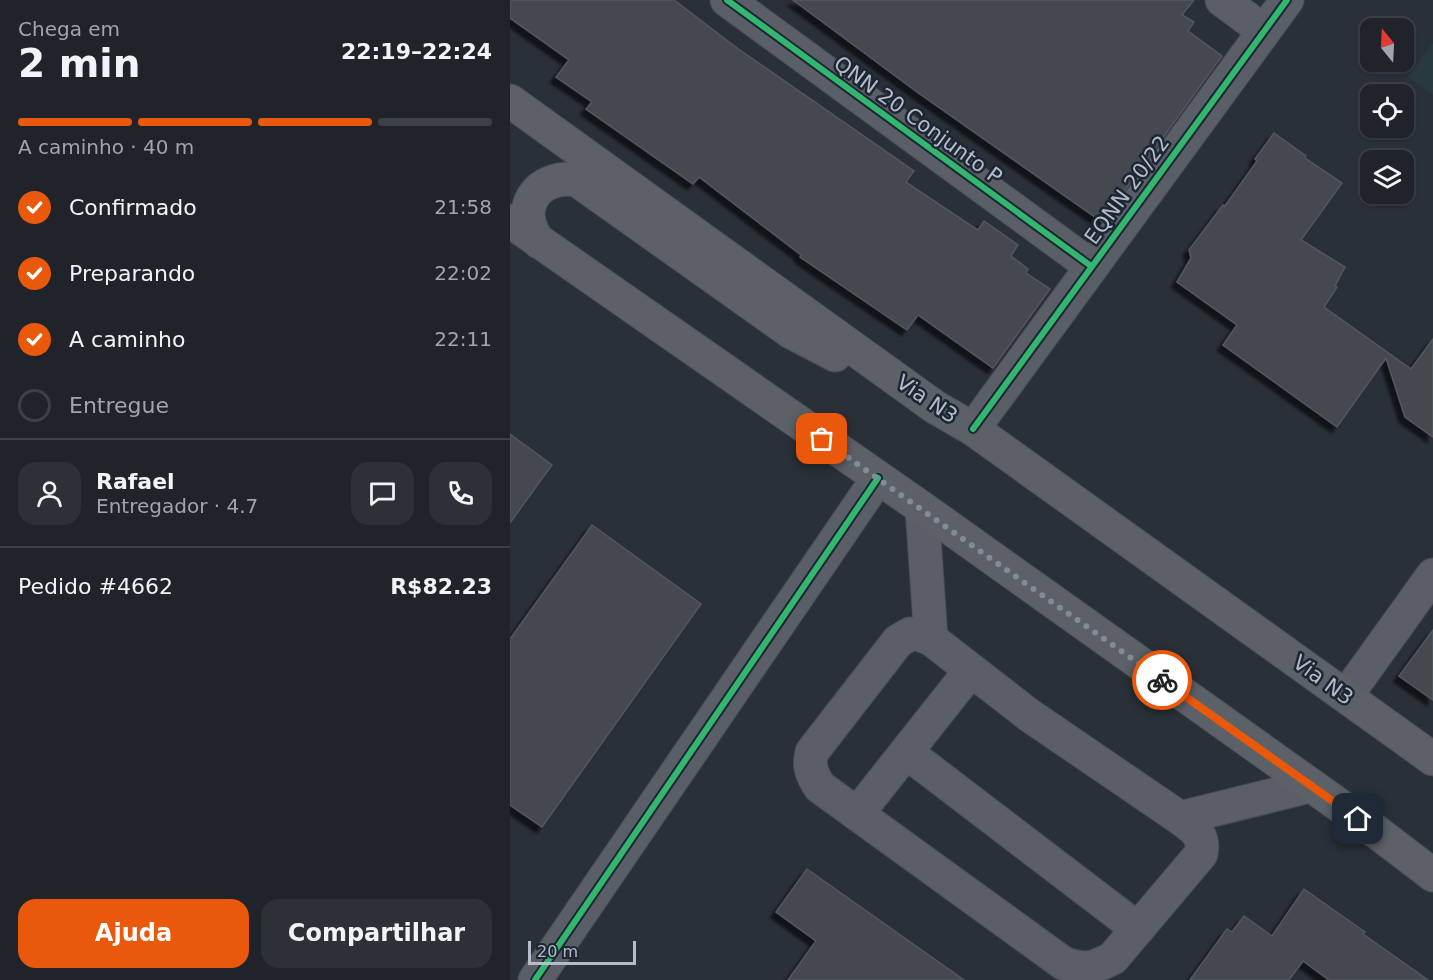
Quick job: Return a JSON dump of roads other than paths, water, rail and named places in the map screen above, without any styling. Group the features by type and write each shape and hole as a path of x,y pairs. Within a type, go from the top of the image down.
{"main road":[{"name":"Via N3","path":"510,101 935,407 973,429 1433,759"},
{"path":"510,107 513,122 510,131"},
{"path":"539,242 532,233 528,221 528,209 532,197 540,187 551,181 564,178 577,180 791,332 935,407"},
{"path":"510,221 922,508 1374,830 1433,875"}],"street":[{"name":"QNN 20 Conjunto P","path":"727,0 1091,266"},
{"path":"1222,0 1264,31"},
{"name":"EQNN 20/22","path":"973,429 1287,0"},
{"path":"535,980 878,478"},
{"path":"922,508 931,639"},
{"path":"1346,696 1433,575"},
{"path":"910,634 918,634 931,639 1029,715 1188,824 1202,838 1202,854 1113,958 1098,966 1082,970 1063,963 820,787 812,775 809,763 812,752 898,642 910,634"},
{"path":"857,814 971,670"},
{"path":"906,752 1138,929"},
{"path":"1188,824 1310,786"}]}
